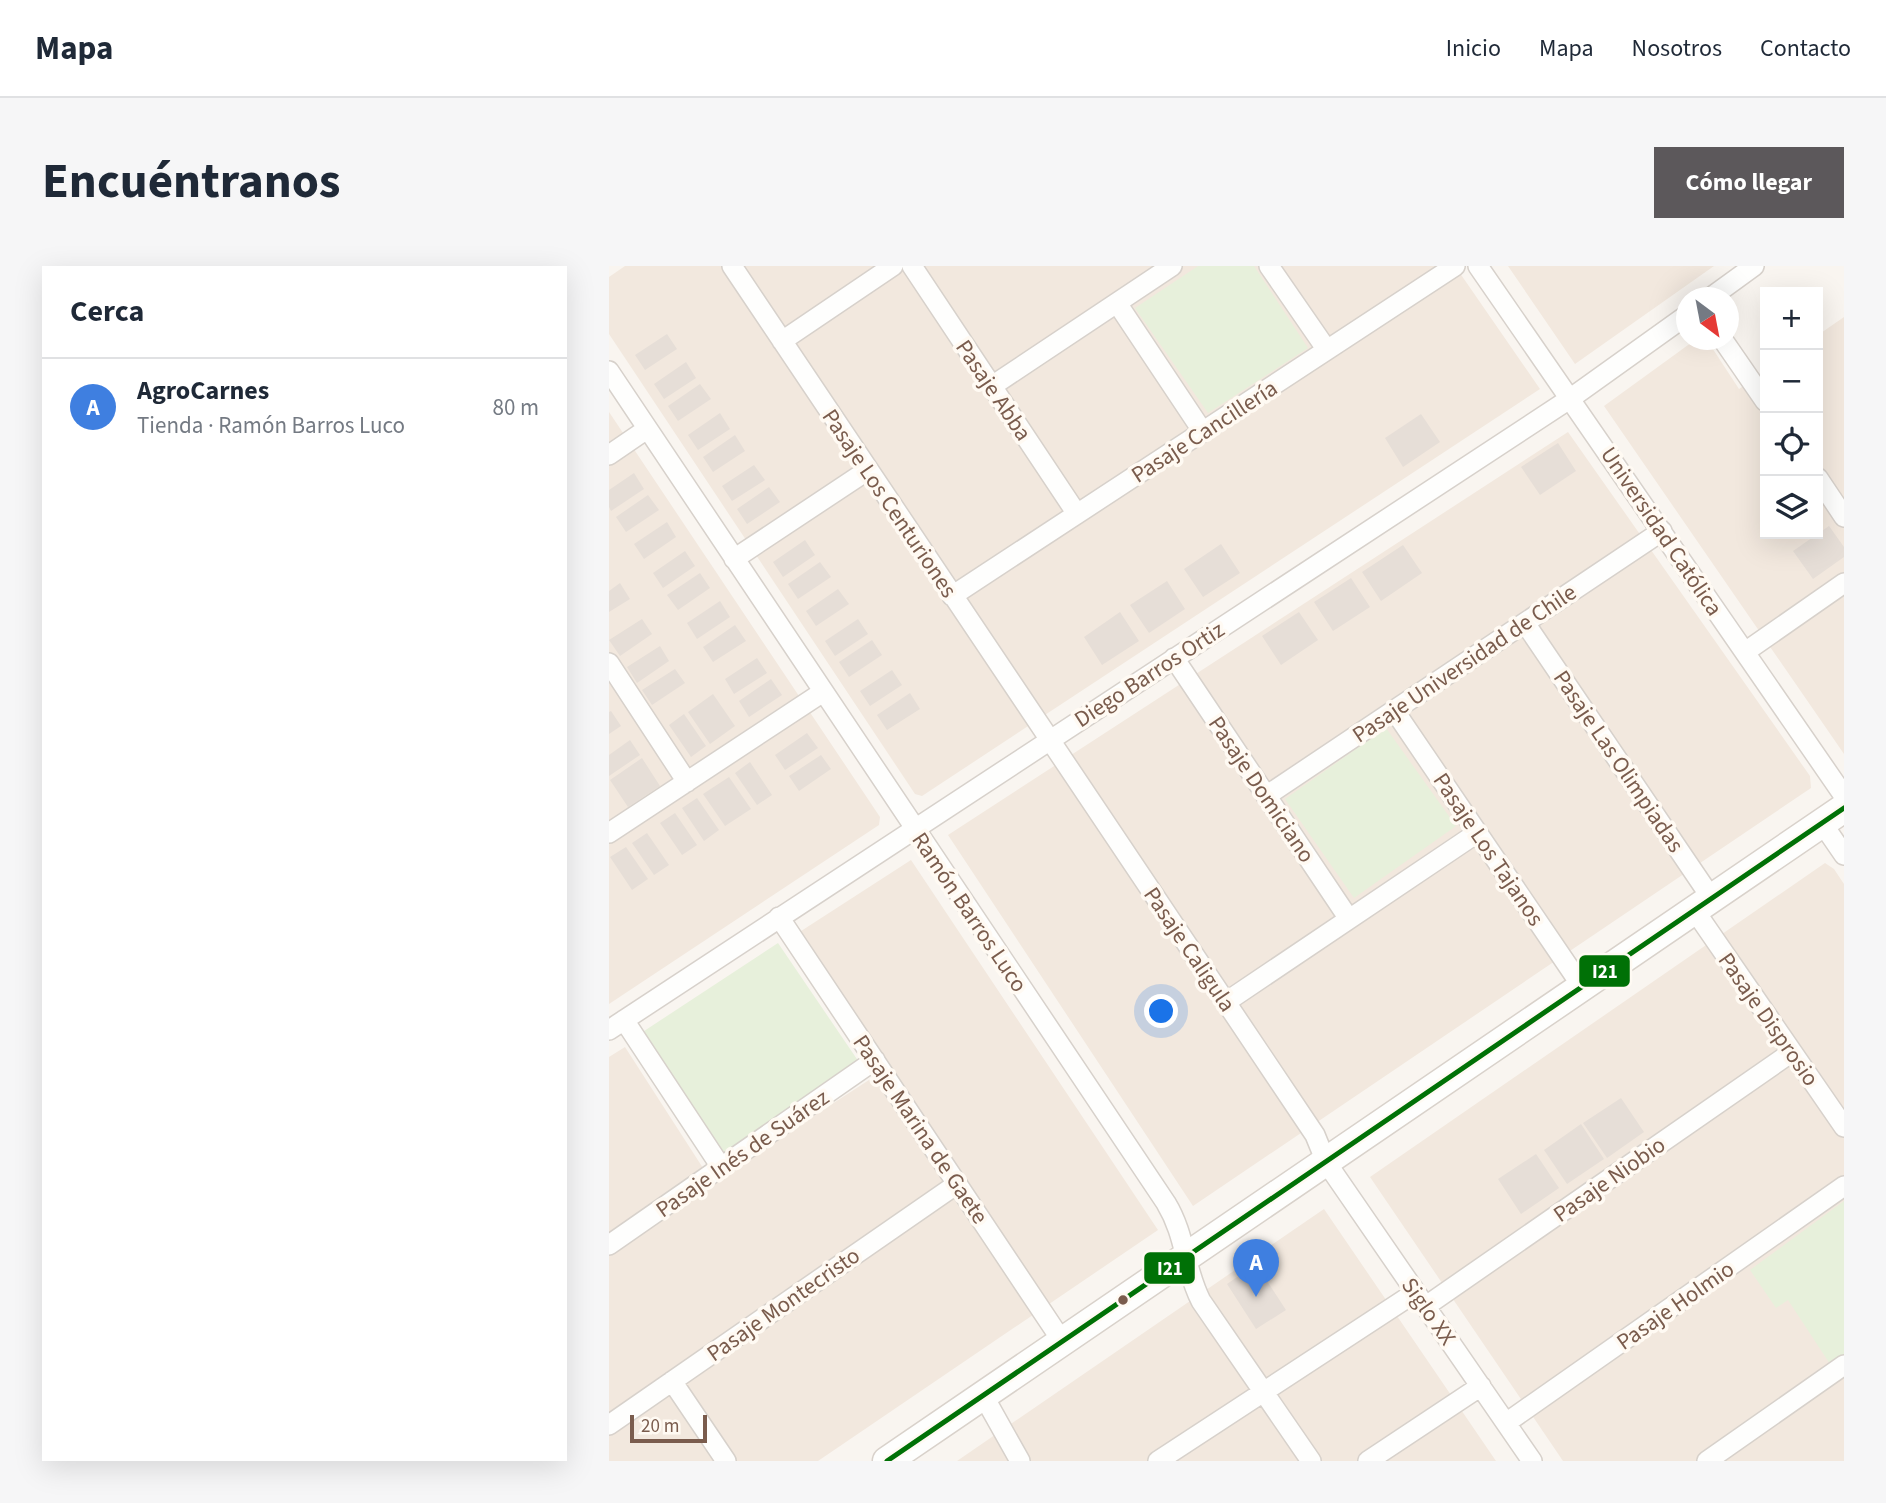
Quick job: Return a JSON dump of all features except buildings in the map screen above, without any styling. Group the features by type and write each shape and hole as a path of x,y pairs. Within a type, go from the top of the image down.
{"street":[{"name":"Pasaje Los Centuriones","path":"732,266 1049,740"},
{"path":"782,341 893,266"},
{"name":"Pasaje Abba","path":"912,266 1077,514"},
{"path":"992,386 1172,266"},
{"path":"1269,266 1327,350"},
{"name":"Pasaje Cancillería","path":"952,596 1455,266"},
{"name":"Universidad Católica","path":"1478,266 1844,796"},
{"path":"1725,287 1754,266"},
{"path":"1117,303 1203,432"},
{"name":"Diego Barros Ortiz","path":"616,1025 1571,398 1676,322"},
{"path":"1730,350 1760,394"},
{"name":"Ramón Barros Luco","path":"609,371 1166,1203 1175,1219 1187,1255 1189,1273 1201,1301 1311,1461"},
{"path":"609,455 647,429"},
{"path":"734,559 868,470"},
{"path":"1823,486 1844,517"},
{"name":"Pasaje Universidad de Chile","path":"1266,796 1662,531"},
{"path":"1745,652 1844,583"},
{"name":"Pasaje Las Olimpiadas","path":"1525,623 1703,905"},
{"name":"Pasaje Domiciano","path":"1174,658 1349,919"},
{"path":"609,663 687,782"},
{"path":"609,833 823,692"},
{"name":"Pasaje Los Tajanos","path":"1394,710 1583,988"},
{"name":"Pasaje Caligula","path":"1049,740 1315,1135 1326,1161"},
{"path":"887,1461 1833,816 1844,855"},
{"path":"1226,1002 1477,833"},
{"name":"Pasaje Disprosio","path":"1703,905 1792,1052 1844,1127"},
{"name":"Pasaje Marina de Gaete","path":"779,917 1062,1341"},
{"path":"616,1025 721,1167"},
{"name":"Pasaje Niobio","path":"1158,1461 1263,1392 1421,1299 1792,1052"},
{"name":"Pasaje Inés de Suárez","path":"609,1245 875,1060"},
{"name":"Siglo XX","path":"1326,1161 1532,1461"},
{"name":"Pasaje Montecristo","path":"609,1424 957,1184"},
{"name":"Pasaje Holmio","path":"1506,1423 1844,1186"},
{"path":"1707,1461 1844,1365"},
{"path":"672,1381 726,1461"},
{"path":"1368,1461 1481,1386"},
{"path":"983,1395 1020,1461"}],"shaded area":[{"path":"625,266 1455,266 1540,389 922,796 915,794 609,334 609,277"},
{"path":"1508,266 1714,266 1684,287 1676,287 1676,293 1575,364"},
{"path":"1844,317 1844,754 1604,406 1681,350 1714,350 1739,389 1760,374 1760,539 1823,539 1823,332"},
{"path":"609,412 880,817 879,825 609,1004"},
{"path":"1568,432 1810,776 1811,788 1193,1206 948,835"},
{"path":"911,860 1158,1230 818,1461 609,1461 609,1057 625,1047 712,1182 889,1067 798,933"},
{"path":"1825,863 1834,869 1844,884 1844,1461 1563,1461 1370,1177"},
{"path":"1324,1209 1496,1461 957,1461"}],"green space":[{"path":"1198,266 1254,266 1308,348 1208,413 1135,308"},
{"path":"1386,728 1456,826 1354,898 1285,799"},
{"path":"778,943 863,1068 722,1161 635,1037"},
{"path":"1844,1201 1844,1354 1830,1364 1788,1300 1776,1308 1750,1270"}],"transit line":[{"name":"I21","path":"887,1461 1844,808"}],"place":[{"name":"AgroCarnes","path":"1256,1297"}]}
